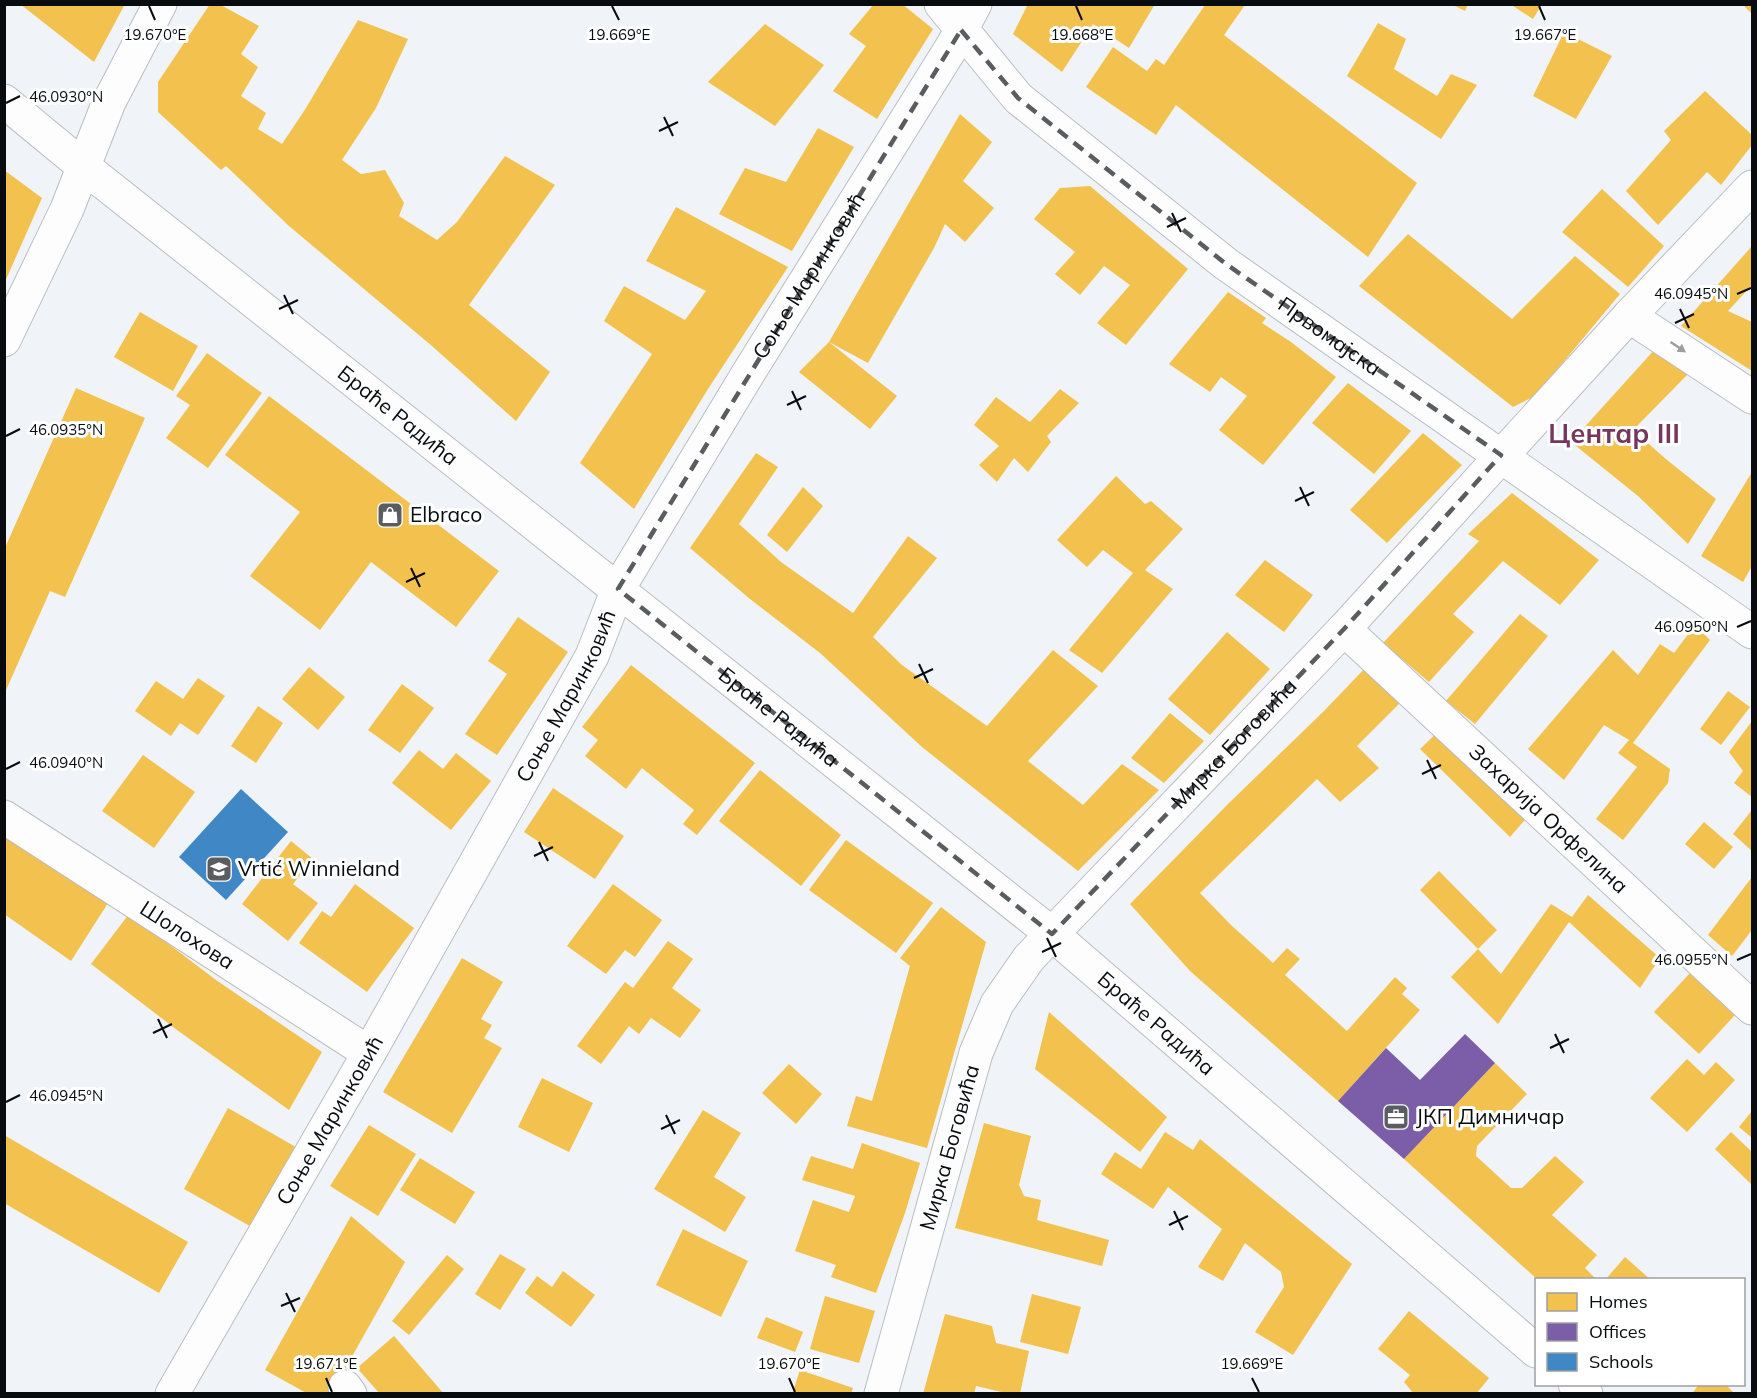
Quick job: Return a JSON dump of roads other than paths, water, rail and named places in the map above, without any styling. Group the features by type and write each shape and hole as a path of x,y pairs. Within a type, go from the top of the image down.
{"street":[{"path":"4,340 67,209 110,102 160,4"},
{"name":"Првомајска","path":"941,4 968,17 1018,99 1208,249 1752,632"},
{"name":"Соње Маринковић","path":"172,1394 369,1053 592,656 618,589 968,17"},
{"name":"Браће Радића","path":"4,102 1052,934 1535,1350"},
{"name":"Мирка Боговића","path":"881,1394 975,1053 997,1004 1029,958 1344,629 1500,455 1752,187"},
{"path":"1629,316 1752,396"},
{"name":"Захарија Орфелина","path":"1344,629 1752,1008"},
{"name":"Шолохова","path":"4,817 369,1053"}],"place":[{"name":"Elbraco","path":"390,515"},
{"name":"Vrtić Winnieland","path":"219,869"},
{"name":"ЈКП Димничар","path":"1396,1117"}],"district":[{"name":"Центар III","path":"1614,434"}]}
